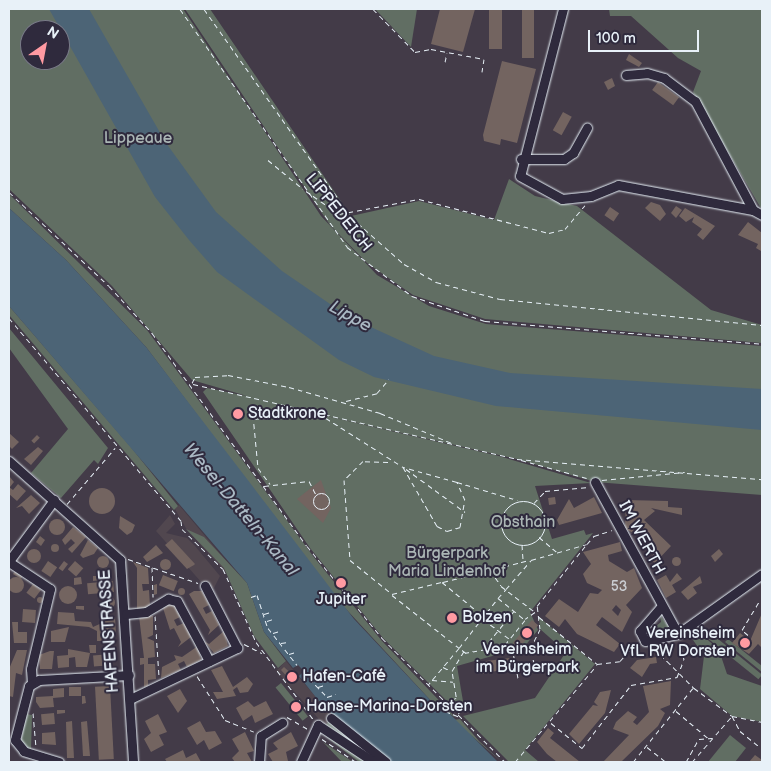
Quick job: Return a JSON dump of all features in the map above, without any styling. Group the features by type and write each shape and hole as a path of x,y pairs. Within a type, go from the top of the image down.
{"street":[{"path":"562,9 521,159 520,176 530,185 562,199 591,196 618,186 753,210 762,215"},
{"path":"626,75 647,72 664,78 694,101 753,210"},
{"path":"521,159 564,159 573,153 587,128"},
{"path":"9,461 64,508 120,560"},
{"name":"IM WERTH","path":"596,484 661,607 678,634"},
{"path":"54,500 9,561 50,589 31,669 32,682 16,740 24,751 59,762"},
{"name":"HAFENSTRASSE","path":"120,560 130,614 128,675 133,762"},
{"path":"661,607 641,629 641,638 653,641 678,634 762,574"},
{"path":"205,586 237,648"},
{"name":"HAFENSTRASSE","path":"130,614 154,607 168,598 177,601 209,661"},
{"name":"HAFENSTRASSE","path":"130,699 159,687 237,648"},
{"path":"32,682 128,675"},
{"path":"331,718 386,762"},
{"path":"259,762 261,736 282,723"},
{"path":"300,762 316,729 374,762"}],"path":[{"name":"LIPPEDEICH","path":"180,9 305,190 365,264 412,296 448,311 535,326 762,344"},
{"path":"204,9 349,215 404,264 445,284 500,299 762,325"},
{"path":"373,9 415,52 431,48 447,53 484,59 482,72"},
{"path":"445,62 447,53"},
{"path":"268,160 339,214 349,215 419,199 549,233 565,229 591,196"},
{"path":"9,192 109,286 192,384 264,486 376,631 506,762"},
{"path":"9,318 116,447 181,521 182,529 209,554 228,578 264,654 307,713 316,729"},
{"path":"192,384 196,377 228,375 346,402 458,445"},
{"path":"346,402 377,393 389,379"},
{"path":"192,384 517,458 596,484"},
{"path":"270,484 258,468 253,419 315,412 388,462"},
{"path":"64,508 116,447"},
{"path":"517,458 688,471 762,479"},
{"path":"518,502 506,510 502,523 506,536 522,544 539,537 545,520 533,504 518,502 512,496 371,459 356,465 346,474 342,494 350,560 459,648 464,651 483,649 504,646 524,619 535,612 586,544 594,536 618,527"},
{"path":"403,467 442,530 460,527 466,512 457,482"},
{"path":"403,467 466,512"},
{"path":"533,504 545,491 688,471"},
{"path":"264,486 309,481 316,495 314,506 328,506 327,495 316,495"},
{"path":"539,537 557,553"},
{"path":"522,544 523,562"},
{"path":"392,594 531,560 586,544"},
{"path":"205,557 209,554"},
{"path":"120,560 152,568 205,586"},
{"path":"428,685 531,560"},
{"path":"152,568 159,687"},
{"path":"490,570 506,589 598,664"},
{"path":"442,582 510,639"},
{"path":"252,597 257,595 272,633 297,665"},
{"path":"498,598 524,619"},
{"path":"748,635 742,630 759,602"},
{"path":"483,649 514,611"},
{"path":"264,614 271,612"},
{"path":"537,673 530,649 540,629 539,617"},
{"path":"266,621 273,619"},
{"path":"272,633 280,631"},
{"path":"678,634 684,660 680,674"},
{"path":"515,762 552,723 598,664 620,661 641,638 694,688 732,716 762,722"},
{"path":"280,643 288,642"},
{"path":"237,648 246,644 264,654"},
{"path":"518,678 513,653 530,649"},
{"path":"458,715 452,671 464,651"},
{"path":"288,654 296,652"},
{"path":"443,667 452,671"},
{"path":"192,670 225,720 261,736"},
{"path":"304,672 327,697 336,694"},
{"path":"552,723 582,748 631,685 680,674"},
{"path":"309,678 316,675"},
{"path":"432,680 453,682"},
{"path":"318,687 325,685"},
{"path":"633,762 694,688"},
{"path":"446,702 457,697"},
{"path":"675,710 708,738"},
{"path":"445,711 455,719 461,717"},
{"path":"34,713 36,756"},
{"path":"282,723 289,716 316,729 356,762"},
{"path":"692,762 732,716"},
{"path":"732,716 740,731 762,749"},
{"path":"686,762 699,739 713,739"},
{"path":"646,747 666,762"}],"shaded area":[{"path":"179,505 243,581 247,583 237,584 187,530 175,509"},
{"path":"170,515 175,524 166,533 187,538 195,546 220,576 214,588 202,583 156,531"},
{"path":"286,661 332,717 325,726 276,671"}],"green space":[{"name":"Lippeaue","path":"9,9 183,9 321,216 377,275 429,306 486,324 762,346 762,495 595,482 517,459 296,409 499,456 591,483 535,486 552,539 584,530 586,535 593,533 530,612 538,630 524,647 457,666 464,707 457,711 383,638 310,548 203,392 207,388 247,396 192,380 112,286 9,189"},
{"path":"185,9 210,9 351,216 419,201 494,220 509,179 535,196 577,206 711,310 762,325 762,343 485,319 413,295 367,263 330,225"},
{"path":"375,9 417,9 411,47"},
{"path":"609,9 762,9 762,210 693,92 701,71 678,58 631,16 610,16"},
{"path":"9,194 147,330 313,556 382,641 456,718 433,703 333,595 146,347 66,260 9,208"},
{"path":"9,306 130,446 178,506 174,510 9,315"},
{"path":"9,328 108,448 98,464 94,460 61,498 31,473 68,429 9,348"},
{"path":"186,529 204,537 247,583 264,632 286,661 278,668 254,636 224,568"},
{"path":"660,615 672,631 665,636 668,630 654,632 650,637 645,634 645,628 649,632 661,622"},
{"path":"539,617 595,664 525,750 539,762 509,762 463,716 535,698 566,652 540,629"},
{"path":"707,630 762,675 758,679 703,635"},
{"path":"699,632 719,650 727,674 762,686 762,722 732,716 700,689 704,656 691,637"},
{"path":"728,639 762,666 762,672 725,642"},
{"name":"Hanse-Marina-Dorsten","path":"281,683 308,716 303,721 276,687"},
{"path":"26,714 32,715 31,750 21,742"},
{"path":"460,719 479,741 502,762 453,720"},
{"path":"329,721 333,725 380,762 325,726"},
{"path":"321,733 337,743 368,762 359,762"},
{"path":"730,735 746,748 735,762 708,762"},
{"path":"323,742 353,762 342,762"}],"water":[{"path":"49,9 89,9 166,143 216,212 282,271 349,317 434,356 510,373 762,389 762,430 496,406 374,377 339,360 217,272 189,240 155,197 70,46 70,20 55,20"},
{"name":"Wesel-Datteln-Kanal","path":"9,208 66,260 146,347 354,619 433,703 438,702 498,762 390,762 322,705 299,676 304,671 298,665 293,668 264,632 247,583 9,306"}],"building":[{"path":"440,9 475,9 463,52 431,44"},
{"path":"489,9 502,9 502,49 489,49"},
{"path":"522,9 534,9 534,58 522,58"},
{"path":"629,54 642,63 639,67 626,60"},
{"path":"502,61 536,69 517,143 501,139 500,145 484,141 483,135"},
{"path":"612,78 615,86 608,90 604,82"},
{"path":"658,82 679,97 673,105 652,90"},
{"path":"563,112 572,117 562,135 553,130"},
{"path":"651,202 660,205 666,214 660,221 645,208"},
{"path":"676,206 682,210 676,218 671,213"},
{"path":"610,207 619,213 614,221 604,215"},
{"path":"685,208 715,226 703,240 697,235 702,229 692,222 694,217 686,222 679,216"},
{"path":"748,222 762,233 761,251 756,248 758,244 738,235"},
{"path":"238,407 244,413 238,419 232,413"},
{"path":"9,433 19,442 12,449 9,446"},
{"path":"37,435 40,438 34,443 31,441"},
{"path":"38,447 43,451 31,465 24,459"},
{"path":"9,476 14,482 10,487 9,486"},
{"path":"321,480 331,508 323,523 297,499"},
{"path":"18,484 26,491 17,501 9,494 9,487 13,490"},
{"path":"102,488 111,492 115,501 111,510 102,514 93,510 89,501 93,492"},
{"path":"31,495 40,503 29,514 22,506 16,508"},
{"path":"555,497 556,504 549,505 548,498"},
{"path":"594,497 602,513 559,525 557,520 569,499 574,508"},
{"path":"626,500 668,501 668,507 682,508 682,515 651,508 655,511 644,520 671,546 655,563 649,559 657,550 653,546 650,550 639,540 642,537 625,529"},
{"path":"120,516 135,525 132,532 127,535 119,528"},
{"path":"54,519 60,519 65,524 63,533 54,535 49,530 49,524"},
{"path":"73,527 86,537 72,553 68,549 75,543 71,539 65,545 62,540"},
{"path":"40,536 45,540 41,546 36,542"},
{"path":"172,539 194,565 187,569 165,545"},
{"path":"88,540 98,548 94,554 83,558 80,555"},
{"path":"620,542 622,551 608,555 609,561 627,572 634,568 642,588 626,605 632,612 622,632 602,617 596,625 620,644 614,652 577,634 565,619 559,627 545,616 559,599 578,612 590,593 598,594 602,590 587,583 583,574 591,564 583,552","holes":["616,605 621,610 618,616 612,610"]},
{"path":"55,544 59,548 55,552 51,548"},
{"path":"156,545 163,553 147,562 143,557"},
{"path":"31,549 37,549 41,556 37,563 31,563 27,559 27,553"},
{"path":"719,549 723,554 715,562 711,556"},
{"path":"105,556 108,557 108,567 101,568 98,567 97,560 98,557"},
{"path":"676,556 681,561 676,566 671,561"},
{"path":"163,559 167,559 170,564 169,568 163,569 160,566 160,562"},
{"path":"48,561 57,567 50,577 41,571"},
{"path":"64,561 68,564 63,571 59,568"},
{"path":"75,561 83,568 76,577 68,569"},
{"path":"133,562 148,568 149,584 142,584 143,591 149,590 150,606 144,610 137,610 137,568"},
{"path":"16,570 23,575 21,579 13,574"},
{"path":"677,573 682,579 672,585 676,592 666,598 657,580 666,575 670,582"},
{"path":"163,575 178,581 174,591 159,585"},
{"path":"93,576 100,576 101,580 93,581"},
{"path":"700,576 702,583 693,587 697,593 688,600 681,592"},
{"path":"16,577 24,585 16,593 8,585"},
{"path":"81,577 82,584 74,585 74,578"},
{"path":"113,581 114,592 88,594 87,583"},
{"path":"33,584 41,590 34,599 26,593"},
{"path":"157,584 157,594 154,595 154,585"},
{"path":"68,586 74,589 77,595 74,601 68,604 62,601 59,595 62,589"},
{"path":"181,587 185,591 181,595 177,591"},
{"path":"194,591 202,591 209,605 203,608 206,614 212,611 219,625 208,635 210,630 189,594"},
{"path":"109,596 115,602 109,608 103,602"},
{"path":"40,597 43,600 40,603 37,600"},
{"path":"173,603 180,617 174,620 177,626 184,623 191,637 178,647 181,642 174,628 170,630 163,608 157,607"},
{"path":"76,606 84,606 84,610 76,609"},
{"path":"23,609 36,610 35,623 22,622"},
{"path":"58,612 74,613 75,621 91,622 93,627 104,622 104,618 115,617 116,634 110,634 111,641 97,641 97,631 89,627 57,624"},
{"path":"762,613 762,648 758,644 749,654 732,643 740,633 750,641"},
{"path":"139,616 153,616 153,635 147,638 154,641 155,657 148,658 148,664 155,664 156,679 148,680 148,686 144,687 144,664 140,665 140,658 144,658"},
{"path":"532,620 538,625 519,648 513,643"},
{"path":"12,622 18,622 18,632 27,632 27,643 14,643"},
{"path":"69,627 65,642 51,642 51,631"},
{"path":"224,631 228,646 214,653 204,641 209,644"},
{"path":"89,645 96,645 96,653 90,653"},
{"path":"198,646 201,660 187,667 184,661 178,664 181,670 161,678 162,667 176,660 174,655 182,657"},
{"path":"68,649 90,653 87,667 76,667 75,657 69,658 69,667 58,668 57,656 68,655"},
{"path":"17,650 27,650 22,675 16,673 13,697 9,696 9,669"},
{"path":"54,651 52,669 40,669 39,655"},
{"path":"111,654 112,665 94,667 93,656"},
{"path":"656,657 657,663 650,664 642,677 630,668 637,660"},
{"path":"511,658 513,668 480,674 478,662"},
{"path":"222,666 233,687 247,677 253,684 248,692 240,693 237,687 233,690 236,696 217,699 213,692 223,692 211,670"},
{"path":"284,667 296,678 292,682 281,670"},
{"path":"671,681 670,705 660,709 665,713 658,726 621,762 603,762 629,735 613,729 616,722 628,711 637,717 633,722 637,725 649,712 643,686"},
{"path":"110,686 114,759 99,760 95,687"},
{"path":"69,687 81,687 81,696 69,696"},
{"path":"64,688 64,697 53,698 54,707 40,708 36,702 36,697 53,696 53,689"},
{"path":"180,689 187,701 178,713 167,696"},
{"path":"611,690 605,713 579,744 569,734 593,705 598,706 594,702 600,692"},
{"path":"82,696 85,696 86,703 82,704"},
{"path":"248,701 254,707 266,701 273,714 255,723 252,715 243,721 236,708"},
{"path":"57,710 65,710 65,713 57,714"},
{"path":"54,713 55,724 42,725 41,714"},
{"path":"158,714 167,732 159,735 164,745 151,752 144,739 151,733 145,721"},
{"path":"72,721 74,758 67,758 66,722"},
{"path":"87,721 90,756 83,756 81,722"},
{"path":"200,721 206,732 215,731 222,743 209,750 204,740 197,745 187,728"},
{"path":"548,728 554,733 550,738 580,762 557,762 547,754 537,742"},
{"path":"55,732 56,745 42,744 42,733"},
{"path":"245,732 254,751 247,753 252,762 235,762 232,758 239,751 232,739"},
{"path":"291,732 298,746 286,752 288,761 273,762 268,754 278,749 273,743"},
{"path":"183,750 186,758 196,753 201,762 167,762 165,759"},
{"path":"755,755 762,760 762,762 749,762"}],"place":[{"name":"Stadtkrone","path":"238,414"},
{"name":"Jupiter","path":"341,583"},
{"name":"Bolzen","path":"452,618"},
{"name":"Vereinsheim im Bürgerpark","path":"527,633"},
{"name":"Vereinsheim VfL RW Dorsten","path":"745,643"},
{"name":"Hafen-Café","path":"292,677"},
{"name":"Hanse-Marina-Dorsten","path":"296,707"}],"water label":[{"name":"Lippe","path":"350,317"}],"park label":[{"name":"Obsthain","path":"523,523"},
{"name":"Bürgerpark Maria Lindenhof","path":"447,563"}]}
